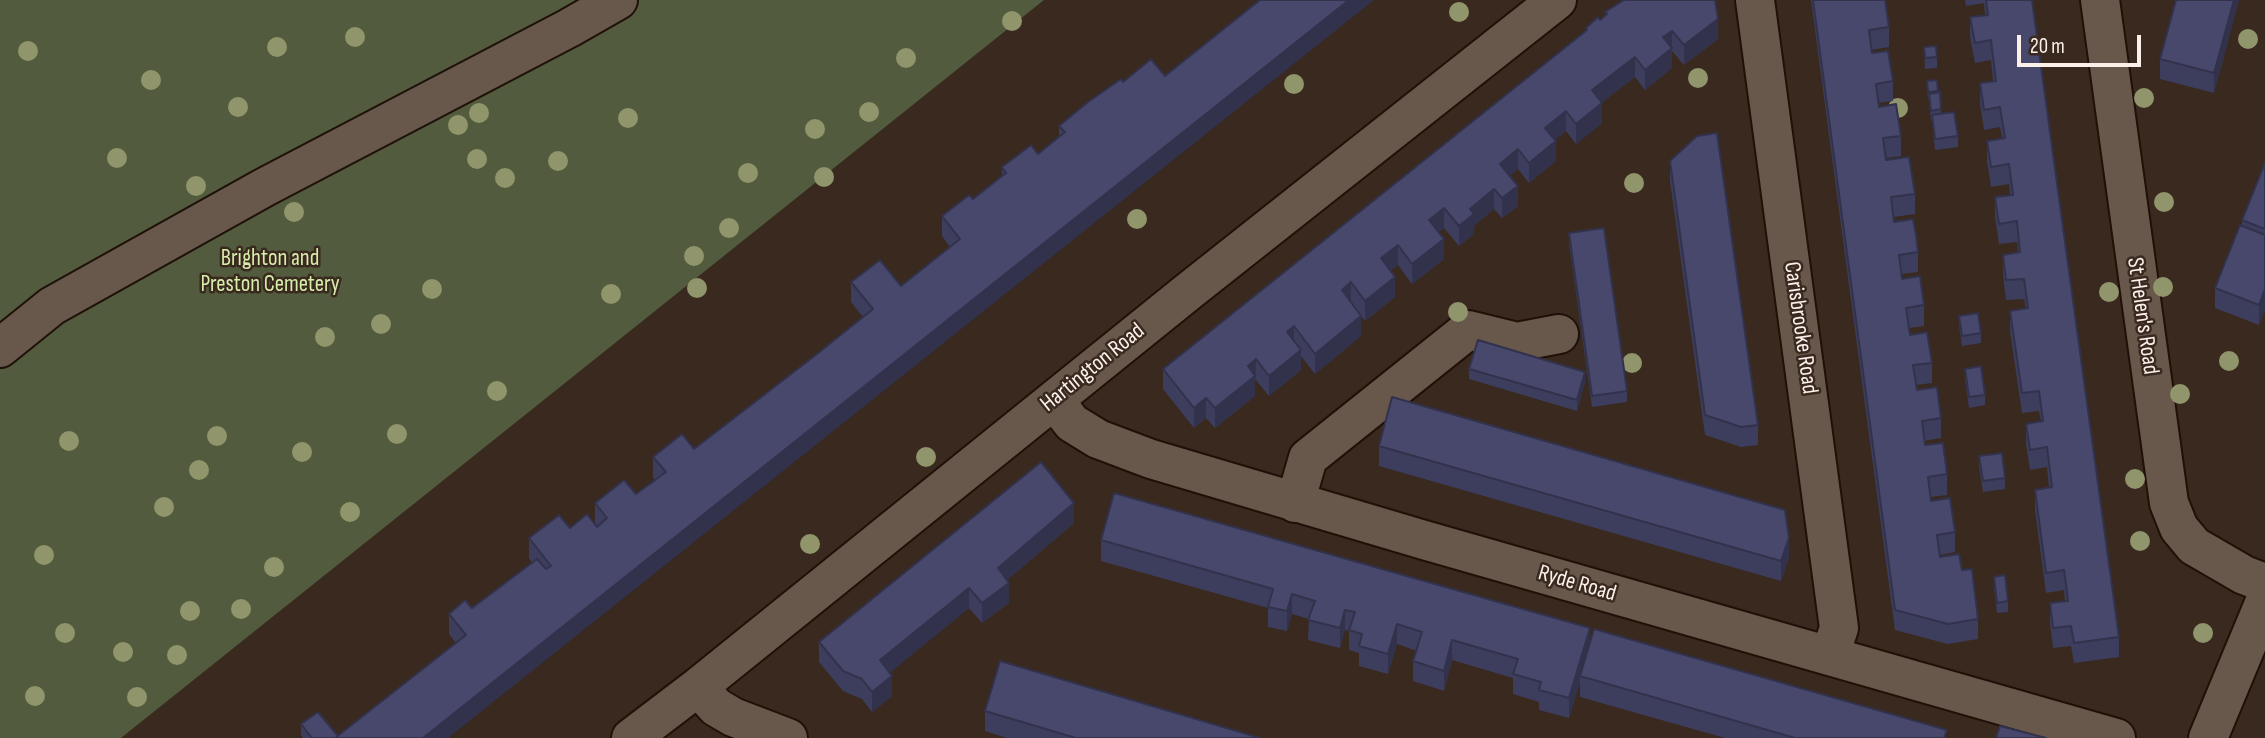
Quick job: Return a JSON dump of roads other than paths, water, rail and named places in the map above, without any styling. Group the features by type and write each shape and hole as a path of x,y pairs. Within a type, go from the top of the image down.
{"street":[{"path":"0,348 64,299 265,187 618,0"},
{"name":"Hartington Road","path":"631,738 1556,0"},
{"name":"Carisbrooke Road","path":"1755,0 1839,628 1830,655"},
{"name":"St Helen's Road","path":"2100,0 2169,503 2179,527 2194,546 2244,575 2265,583"},
{"path":"1296,503 1308,458 1468,330 1517,342 1559,334"},
{"name":"Ryde Road","path":"1054,400 1072,423 1098,439 1152,459 1296,503 2116,738"},
{"path":"2208,738 2265,601"},
{"path":"698,687 716,707 733,717 788,738"}],"park label":[{"name":"Brighton and Preston Cemetery","path":"270,272"}]}
